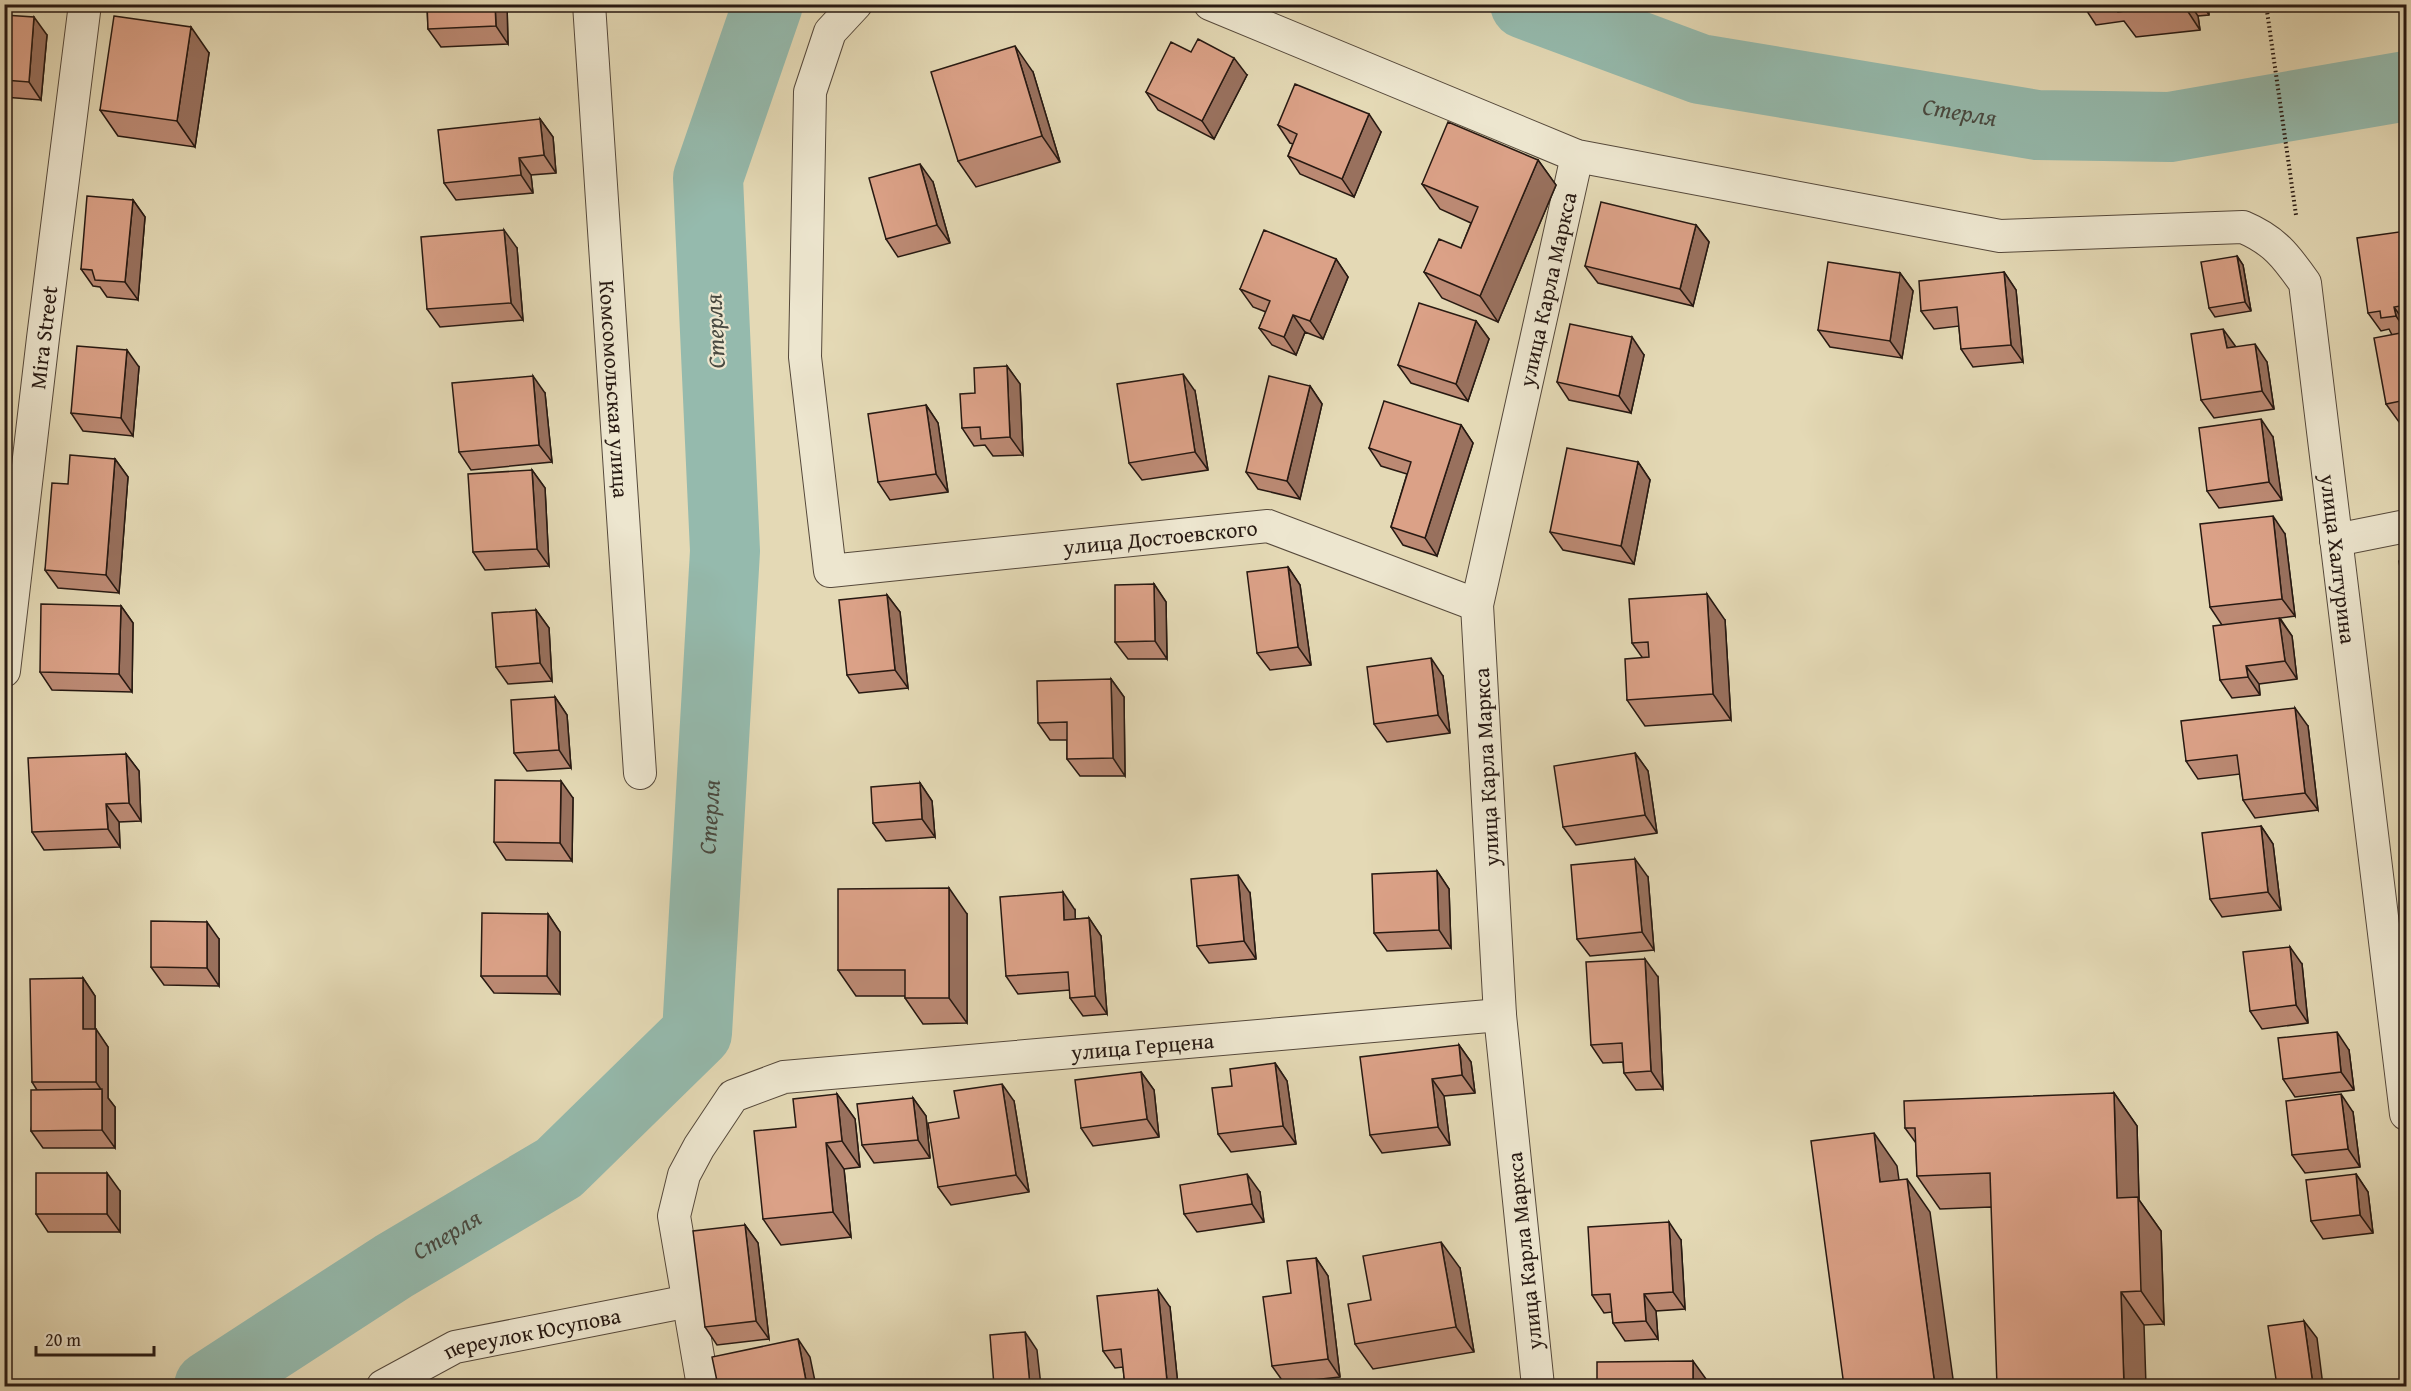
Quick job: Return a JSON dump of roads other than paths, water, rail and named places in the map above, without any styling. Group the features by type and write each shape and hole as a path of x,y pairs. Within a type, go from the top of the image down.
{"street":[{"name":"Mira Street","path":"4,671 43,338 86,4"},
{"name":"Комсомольская улица","path":"589,4 640,772"},
{"name":"улица Достоевского","path":"856,4 830,32 810,92 806,357 830,571 1268,526 1477,605"},
{"path":"1210,4 1577,156"},
{"name":"улица Халтурина","path":"1577,156 2000,236 2243,226 2264,236 2283,252 2306,283 2406,1114"},
{"name":"улица Карла Маркса","path":"1538,1386 1500,1015 1477,605 1577,156"},
{"path":"2336,540 2406,526"},
{"name":"улица Герцена","path":"689,1301 674,1216 684,1175 699,1147 733,1096 784,1077 1500,1015"},
{"path":"689,1301 703,1386"},
{"name":"переулок Юсупова","path":"383,1386 454,1347 689,1301"}],"waterway":[{"name":"Стерля","path":"209,1386 394,1266 559,1168 697,1033 725,551 708,178 768,4"},
{"name":"Стерля","path":"1525,4 1700,69 2037,125 2170,127 2406,86"}]}
